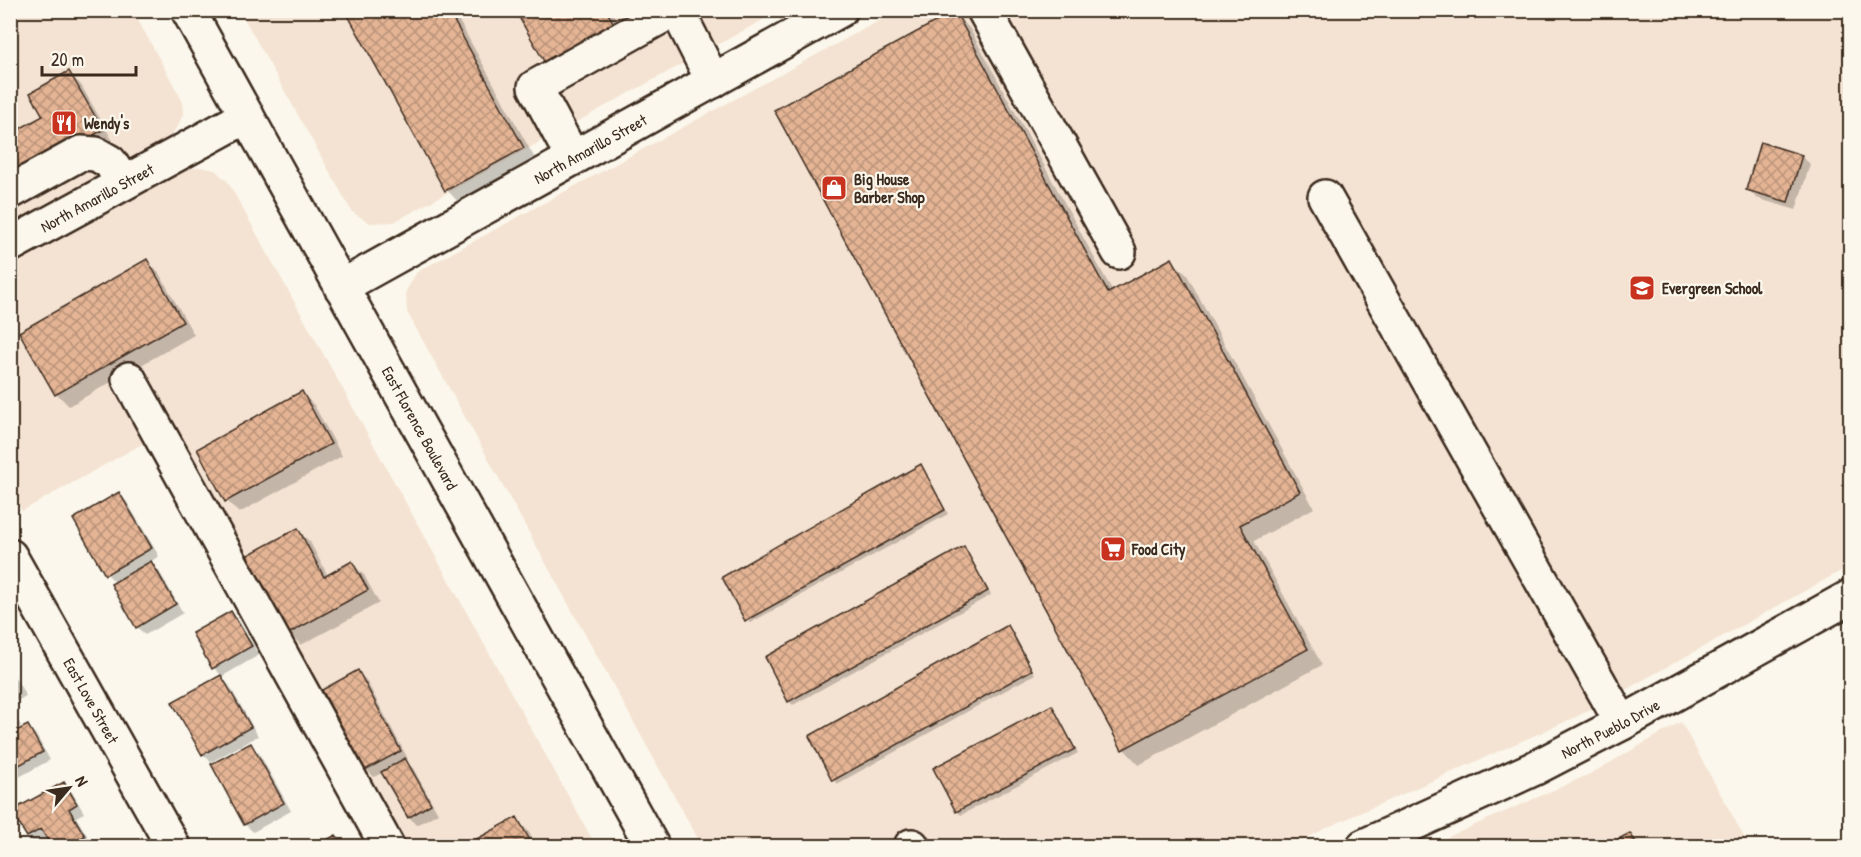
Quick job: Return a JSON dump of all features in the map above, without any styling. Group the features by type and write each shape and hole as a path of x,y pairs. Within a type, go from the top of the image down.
{"street":[{"name":"East Florence Boulevard","path":"188,10 652,846"},
{"path":"573,158 535,87 673,10"},
{"path":"677,10 713,81"},
{"name":"North Amarillo Street","path":"341,287 840,10"},
{"path":"984,10 1119,252"},
{"name":"North Amarillo Street","path":"10,245 247,116"},
{"path":"10,192 81,153 96,154 110,162 123,183"},
{"path":"1325,197 1622,723"},
{"path":"129,379 387,846"},
{"name":"East Love Street","path":"10,556 173,846"},
{"name":"North Pueblo Drive","path":"1364,846 1533,769 1622,723 1851,597"}],"shaded area":[{"path":"11,11 133,11 182,100 184,112 178,126 169,137 11,224"},
{"path":"240,11 779,11 394,222 370,223 352,212"},
{"path":"897,11 1850,11 1850,566 1576,717 1326,828 1292,846 702,846 407,312 406,291 417,272"},
{"path":"200,167 215,170 228,182 596,846 399,846 169,429 22,511 10,490 10,264 185,170"},
{"path":"1681,722 1749,846 1428,846 1592,773"}],"building":[{"path":"345,10 448,10 524,148 445,191"},
{"path":"515,10 606,10 614,24 545,63"},
{"path":"955,11 1108,293 1172,258 1300,492 1240,525 1308,649 1122,750 774,110"},
{"name":"Wendy's","path":"69,71 103,130 10,182 10,134 43,116 30,93"},
{"path":"1760,142 1802,155 1788,202 1746,190"},
{"path":"147,259 183,322 55,395 19,332"},
{"path":"302,391 331,444 225,502 197,449"},
{"path":"921,464 945,510 745,621 722,577"},
{"path":"119,492 152,548 105,575 73,519"},
{"path":"298,528 324,577 352,561 368,590 288,634 246,556"},
{"path":"964,546 988,591 788,702 765,657"},
{"path":"151,561 176,604 136,628 111,584"},
{"path":"231,611 252,646 212,669 192,633"},
{"path":"1008,625 1032,670 832,781 809,736"},
{"path":"358,670 401,751 365,770 322,690"},
{"path":"221,675 251,727 202,755 172,702"},
{"path":"1052,705 1075,749 956,812 933,768"},
{"path":"28,725 43,752 10,770 10,734"},
{"path":"251,743 284,803 244,825 211,764"},
{"path":"405,758 431,804 408,818 381,772"},
{"path":"64,782 77,804 69,809 85,836 66,846 51,846 41,829 27,837 11,811"},
{"path":"517,817 533,846 464,846"},
{"path":"1630,833 1638,846 1605,846"},
{"path":"336,835 343,846 315,846"}],"place":[{"name":"Wendy's","path":"64,123"},
{"name":"Big House Barber Shop","path":"834,188"},
{"name":"Evergreen School","path":"1642,288"},
{"name":"Food City","path":"1113,549"}]}
